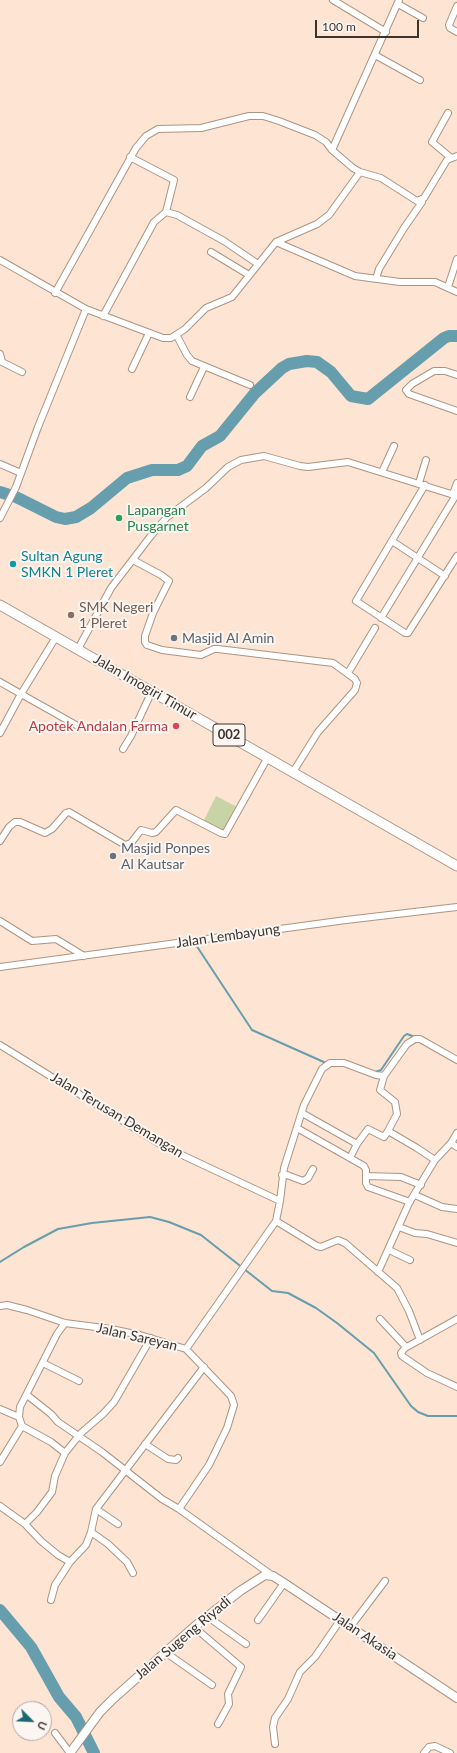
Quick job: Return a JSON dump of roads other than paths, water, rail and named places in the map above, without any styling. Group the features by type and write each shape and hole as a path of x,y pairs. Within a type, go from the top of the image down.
{"main road":[{"name":"Jalan Imogiri Timur","path":"0,605 457,866"}],"street":[{"path":"333,0 386,32"},
{"path":"332,150 399,2 423,18"},
{"path":"457,6 449,25 450,28 457,32"},
{"path":"375,55 420,80"},
{"path":"448,113 432,142 450,157"},
{"path":"55,293 139,142 158,129 200,128 232,119 256,116 279,121 302,128 326,142 332,150 360,172 380,178 414,200 423,202"},
{"path":"377,276 404,228 423,202 440,168 450,157 457,156"},
{"path":"103,316 154,222 166,212 174,180 130,157"},
{"path":"0,260 55,293 103,316 167,338 177,336 206,308 232,297 276,242 323,220 333,211 360,172"},
{"path":"166,212 178,215 224,241 258,264"},
{"path":"276,242 355,276 377,276 400,282 429,282 448,286 457,292"},
{"path":"211,252 249,276"},
{"path":"448,286 457,260"},
{"path":"0,518 16,488 86,308"},
{"path":"132,369 149,333"},
{"path":"177,336 190,359 204,367 250,385"},
{"path":"0,354 2,362 22,372"},
{"path":"190,397 204,367"},
{"path":"457,375 445,371 434,371 412,384 406,390 409,394 457,411"},
{"path":"382,472 394,446"},
{"path":"78,649 105,597 167,517 206,488 228,467 241,460 264,456 308,467 348,462 455,495"},
{"path":"426,460 422,484 392,541 356,600 358,603 405,633 410,633 457,556"},
{"path":"0,464 21,473"},
{"path":"381,618 455,495 457,483"},
{"path":"392,541 445,576"},
{"path":"133,560 169,581 145,636 145,642 147,645 162,650 201,655 214,649 218,649 333,662 356,681 355,690 318,732 293,772"},
{"path":"348,673 375,628"},
{"path":"0,733 21,694 56,637"},
{"path":"0,682 76,725"},
{"path":"123,749 131,736 152,691"},
{"path":"0,841 8,827 16,822 20,822 45,833 52,829 66,813 69,812 125,845 131,843 141,830 155,833 176,810 221,833 226,834 268,757"},
{"name":"Jalan Lembayung","path":"0,967 338,921 457,907"},
{"path":"0,921 32,941 56,939 84,956"},
{"path":"350,1158 368,1129 384,1137 397,1114 395,1102 380,1090 384,1076 407,1044 415,1039 420,1039 457,1060"},
{"name":"Jalan Terusan Demangan","path":"0,1045 166,1147 280,1201"},
{"path":"186,1349 231,1284 248,1263 276,1221 280,1201 282,1175 302,1113 322,1069 330,1063 344,1063 376,1075 384,1076"},
{"path":"302,1113 358,1144"},
{"path":"297,1128 364,1166 366,1183 368,1187 410,1202"},
{"path":"388,1131 435,1160"},
{"path":"378,1272 410,1202 435,1160 451,1144 457,1133"},
{"path":"451,1144 457,1147"},
{"path":"282,1175 287,1175 303,1181 308,1178 313,1169"},
{"path":"366,1176 401,1177 421,1185"},
{"path":"415,1194 442,1207 457,1209"},
{"path":"276,1221 317,1246 321,1247 332,1242 342,1241 397,1288 409,1311 420,1340"},
{"path":"399,1227 415,1233 427,1234 457,1242"},
{"path":"389,1250 410,1260"},
{"name":"Jalan Sareyan","path":"0,1306 7,1305 27,1310 65,1323 111,1329 151,1338 186,1349 231,1396 234,1405 233,1412 209,1465 179,1509"},
{"path":"380,1319 406,1347"},
{"path":"457,1319 401,1351 402,1356 427,1372 457,1388"},
{"path":"65,1323 57,1334 44,1363 20,1407 19,1417 22,1426 51,1442 65,1453"},
{"path":"25,1524 46,1501 52,1492 56,1476 65,1453 79,1436 104,1414 114,1402 151,1338"},
{"path":"44,1363 78,1381"},
{"path":"51,1600 55,1584 70,1562 86,1545 91,1532 96,1509 204,1367"},
{"path":"27,1395 58,1422 126,1470 162,1499 179,1509 273,1576"},
{"path":"0,1409 19,1417"},
{"path":"0,1462 22,1426"},
{"path":"145,1444 168,1460 178,1458"},
{"path":"0,1506 25,1524 41,1541 58,1555 70,1562"},
{"path":"96,1509 118,1524"},
{"path":"91,1532 127,1562 132,1573"},
{"name":"Jalan Sugeng Riyadi","path":"70,1752 100,1712 165,1652 194,1627 260,1577 265,1575 273,1576"},
{"name":"Jalan Akasia","path":"273,1576 341,1619 457,1698"},
{"path":"351,1626 385,1580"},
{"path":"258,1620 284,1583"},
{"path":"208,1616 246,1644"},
{"path":"275,1744 273,1727 275,1718 288,1699 300,1672 315,1657 341,1619"},
{"path":"194,1627 210,1642 239,1663 241,1667 228,1694 229,1704 218,1724"},
{"path":"165,1652 212,1685"},
{"path":"55,1733 70,1752"},
{"path":"424,1753 429,1747 435,1746 450,1753"}],"waterway":[{"path":"0,492 16,497 56,517 65,519 76,517 91,508 127,478 152,470 178,470 187,466 202,446 220,436 255,393 282,368 289,364 307,361 317,362 331,372 351,396 368,399 444,338 449,336 457,336"},
{"path":"196,945 252,1030 326,1063"},
{"path":"375,1072 381,1070 404,1036 407,1034 415,1037"},
{"path":"332,1061 343,1060 362,1067"},
{"path":"0,1262 58,1229 92,1223 150,1217 169,1222 201,1235 272,1291 288,1293 316,1308 337,1323 374,1353 411,1406 418,1412 428,1416 457,1416"},
{"path":"0,1610 31,1647 59,1697 76,1717 94,1753"}],"place":[{"name":"Lapangan Pusgarnet","path":"119,518"},
{"name":"Sultan Agung SMKN 1 Pleret","path":"13,564"},
{"name":"SMK Negeri 1 Pleret","path":"71,615"},
{"name":"Masjid Al Amin","path":"174,638"},
{"name":"Apotek Andalan Farma","path":"176,726"},
{"name":"Masjid Ponpes Al Kautsar","path":"113,856"}]}
